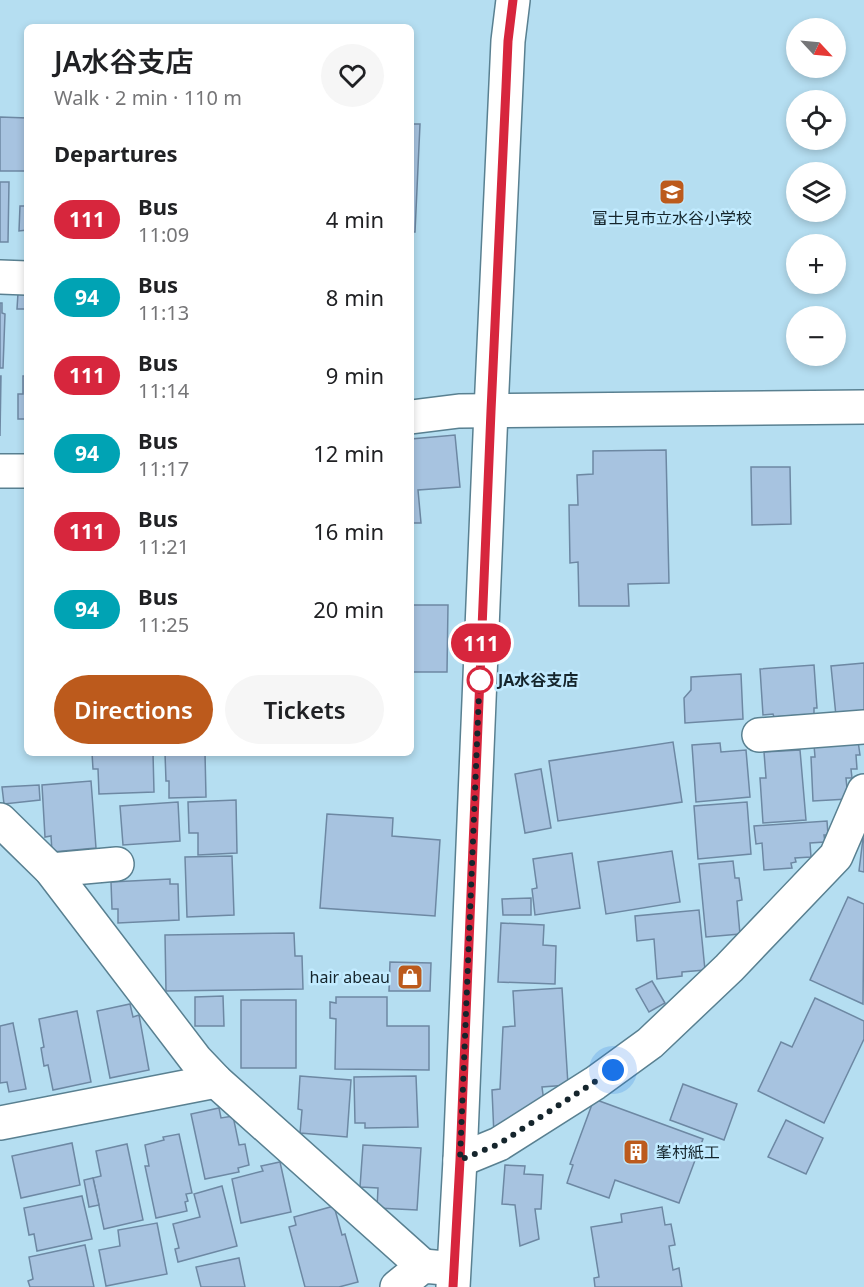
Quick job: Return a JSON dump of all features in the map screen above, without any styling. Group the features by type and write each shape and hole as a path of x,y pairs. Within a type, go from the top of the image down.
{"street":[{"path":"443,1274 460,1160 491,411 508,41 513,0"},
{"path":"0,277 24,278"},
{"path":"414,417 459,411 864,406"},
{"path":"0,471 24,471"},
{"path":"759,735 864,727"},
{"path":"460,1160 499,1144 594,1083 650,1043 729,968 836,856 864,791"},
{"path":"0,820 51,870 196,1060 216,1081 443,1274"},
{"path":"51,870 117,864"},
{"path":"0,1123 216,1081"},
{"path":"397,1287 443,1274"}],"building":[{"path":"0,117 24,118 24,171 0,171"},
{"path":"414,124 420,124 415,232"},
{"path":"0,182 9,182 8,242 0,242"},
{"path":"20,206 24,206 24,230 19,231"},
{"path":"18,293 24,293 24,309 17,309"},
{"path":"0,303 2,303 2,313 5,314 3,368 0,368"},
{"path":"0,376 1,376 0,436"},
{"path":"24,376 24,419 18,419 18,394 23,394"},
{"path":"455,435 460,487 418,490 421,523 414,523 414,439"},
{"path":"666,450 669,583 628,584 629,606 579,606 578,562 570,563 569,505 578,505 577,475 593,474 593,451"},
{"path":"751,467 790,467 791,524 752,525"},
{"path":"414,605 448,605 447,672 414,672"},
{"path":"864,663 864,713 836,716 831,666"},
{"path":"814,665 817,708 814,708 814,721 800,715 774,717 773,714 763,715 760,669"},
{"path":"741,674 743,719 685,723 684,698 691,690 691,677"},
{"path":"858,741 860,755 856,755 857,769 851,769 852,778 846,778 848,799 813,801 811,757 815,757 814,745"},
{"path":"673,742 682,802 558,821 549,761"},
{"path":"720,743 721,752 746,750 750,797 696,802 692,745"},
{"path":"800,750 806,820 763,823 760,778 766,778 764,752"},
{"path":"92,756 153,756 154,792 99,794 98,769 93,769"},
{"path":"165,756 205,756 206,797 169,798 169,781 166,781"},
{"path":"541,769 551,828 525,833 515,774"},
{"path":"91,781 96,848 52,852 51,836 45,837 42,785"},
{"path":"39,785 40,800 4,804 2,787"},
{"path":"236,800 237,853 198,855 198,833 189,833 188,802"},
{"path":"178,802 180,841 123,845 120,806"},
{"path":"747,802 751,854 698,859 694,806"},
{"path":"327,814 393,818 392,836 440,840 435,916 320,908"},
{"path":"827,821 828,835 824,835 825,842 810,843 811,857 795,858 796,862 791,863 792,868 764,870 762,843 756,844 754,826"},
{"path":"864,838 864,872 859,871"},
{"path":"672,851 680,902 606,914 598,862"},
{"path":"572,853 580,908 535,915 532,889 537,888 533,859"},
{"path":"232,856 234,915 187,917 185,857"},
{"path":"733,861 735,878 739,878 742,900 737,901 740,934 706,937 699,864"},
{"path":"170,879 170,884 178,884 179,920 118,923 118,909 112,909 111,882"},
{"path":"848,897 864,904 863,1004 810,980"},
{"path":"531,898 531,915 503,915 502,899"},
{"path":"699,910 705,970 682,972 682,976 657,979 654,939 637,941 635,916"},
{"path":"501,923 544,925 543,945 556,946 555,984 498,982"},
{"path":"294,933 295,956 302,956 303,989 166,991 165,935"},
{"name":"hair abeau","path":"390,962 431,963 430,991 389,991"},
{"path":"652,981 665,1003 649,1012 636,989"},
{"path":"562,988 568,1085 542,1087 544,1102 494,1136 492,1090 500,1089 503,1027 515,1026 513,991"},
{"path":"223,996 224,1026 195,1026 195,997"},
{"path":"336,997 387,997 387,1026 429,1026 429,1070 335,1069 336,1019 330,1018 330,1002 336,1003"},
{"path":"815,998 864,1021 864,1039 824,1123 758,1091 781,1042 792,1047"},
{"path":"241,1000 296,1000 296,1068 241,1068"},
{"path":"130,1004 133,1017 139,1015 149,1070 110,1078 97,1011"},
{"path":"77,1011 91,1082 53,1090 48,1065 44,1066 41,1048 44,1047 39,1019"},
{"path":"13,1023 26,1089 9,1092 7,1082 0,1083 0,1026"},
{"path":"300,1076 351,1080 347,1137 300,1133 302,1110 298,1109"},
{"path":"416,1076 418,1127 365,1128 365,1123 355,1123 354,1077"},
{"path":"683,1084 737,1104 724,1140 670,1120"},
{"name":"峯村紙工","path":"594,1099 703,1139 679,1203 615,1180 609,1198 567,1183 573,1165 570,1164"},
{"path":"219,1108 221,1118 233,1116 239,1145 245,1144 249,1165 238,1168 239,1172 205,1179 191,1114"},
{"path":"786,1120 823,1138 806,1174 768,1157"},
{"path":"179,1134 192,1193 186,1194 187,1211 156,1218 145,1166 149,1166 145,1145 164,1140 163,1137"},
{"path":"72,1143 80,1185 21,1198 12,1156"},
{"path":"127,1144 143,1220 104,1229 93,1178 101,1176 96,1151"},
{"path":"363,1145 421,1148 417,1210 377,1208 378,1188 360,1187"},
{"path":"280,1162 291,1212 241,1223 232,1179 263,1171 261,1166"},
{"path":"505,1165 525,1166 524,1174 543,1175 541,1209 535,1209 539,1239 520,1246 515,1205 502,1204"},
{"path":"93,1178 99,1205 89,1207 84,1180"},
{"path":"222,1186 237,1246 178,1262 175,1249 179,1248 173,1224 200,1217 194,1194"},
{"path":"82,1196 92,1239 37,1251 34,1234 29,1235 24,1208"},
{"path":"334,1206 342,1235 345,1234 358,1282 339,1287 305,1287 289,1227 296,1225 294,1217"},
{"path":"662,1207 665,1225 671,1224 675,1245 669,1246 673,1270 679,1268 682,1287 595,1287 594,1278 599,1277 591,1227 622,1222 621,1214"},
{"path":"157,1223 167,1274 106,1286 99,1250 120,1246 118,1230"},
{"path":"85,1245 94,1287 30,1287 28,1281 33,1279 29,1257"},
{"path":"239,1258 245,1287 201,1287 196,1267"}],"bus line":[{"name":"111","path":"453,1287 508,41 513,0"}],"place":[{"name":"富士見市立水谷小学校","path":"672,192"},
{"name":"JA水谷支店","path":"480,680"},
{"name":"hair abeau","path":"410,977"},
{"name":"峯村紙工","path":"636,1152"}],"route":[{"path":"480,680 480,669 460,1160 499,1144 613,1070"}]}
